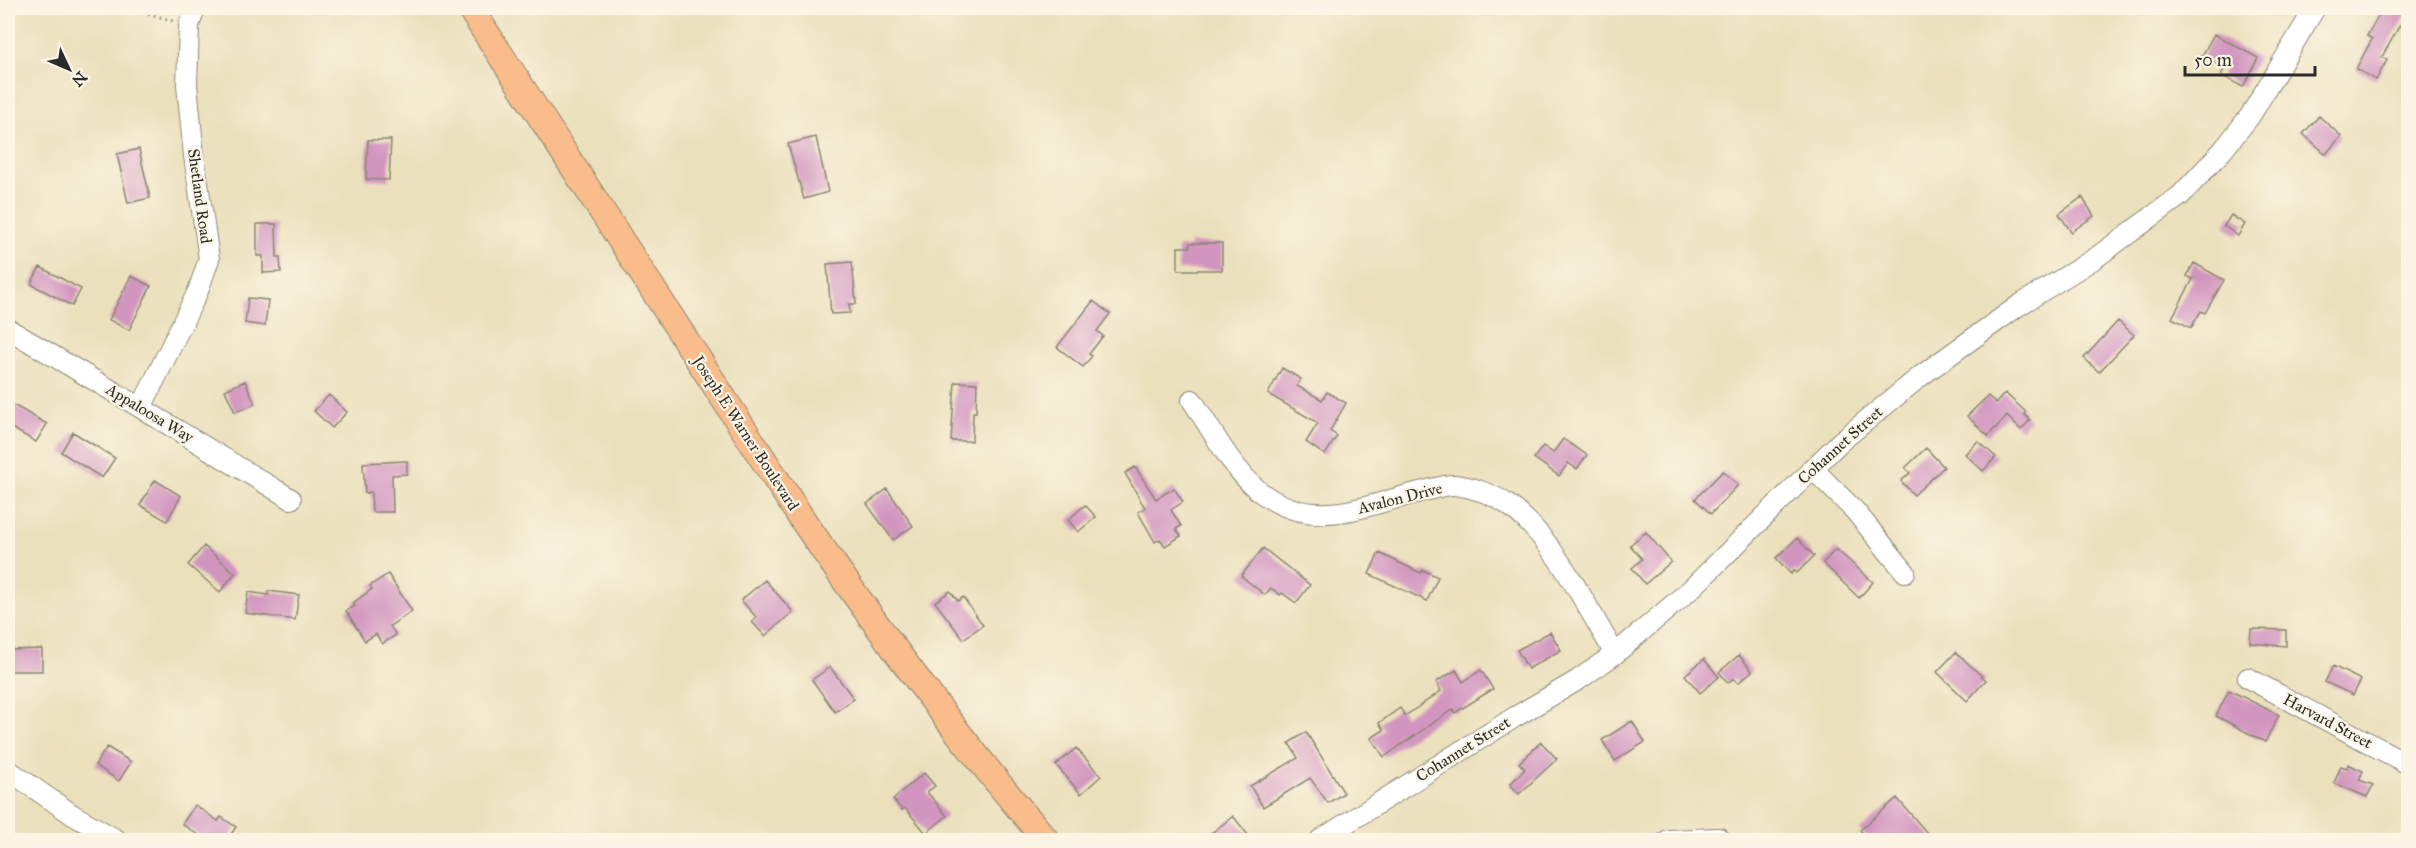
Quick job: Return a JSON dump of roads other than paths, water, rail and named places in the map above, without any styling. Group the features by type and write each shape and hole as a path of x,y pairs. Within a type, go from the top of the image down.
{"main road":[{"name":"Joseph E Warner Boulevard","path":"470,8 847,584 956,731 1046,840"}],"street":[{"name":"Shetland Road","path":"141,408 198,291 209,259 194,156 187,85 189,26 195,8"},
{"name":"Cohannet Street","path":"1320,840 1578,680 1615,654 1690,590 1840,442 1922,375 2018,306 2094,259 2180,196 2223,150 2250,116 2315,8"},
{"name":"Appaloosa Way","path":"8,329 291,499"},
{"name":"Avalon Drive","path":"1192,400 1242,474 1260,492 1288,508 1322,515 1359,510 1454,485 1487,494 1505,503 1527,520 1555,556 1615,654"},
{"path":"1812,468 1854,511 1905,572"},
{"name":"Harvard Street","path":"2248,678 2409,764"},
{"path":"8,770 74,815 117,840"},
{"path":"1668,840 1719,838 1721,840"}]}
